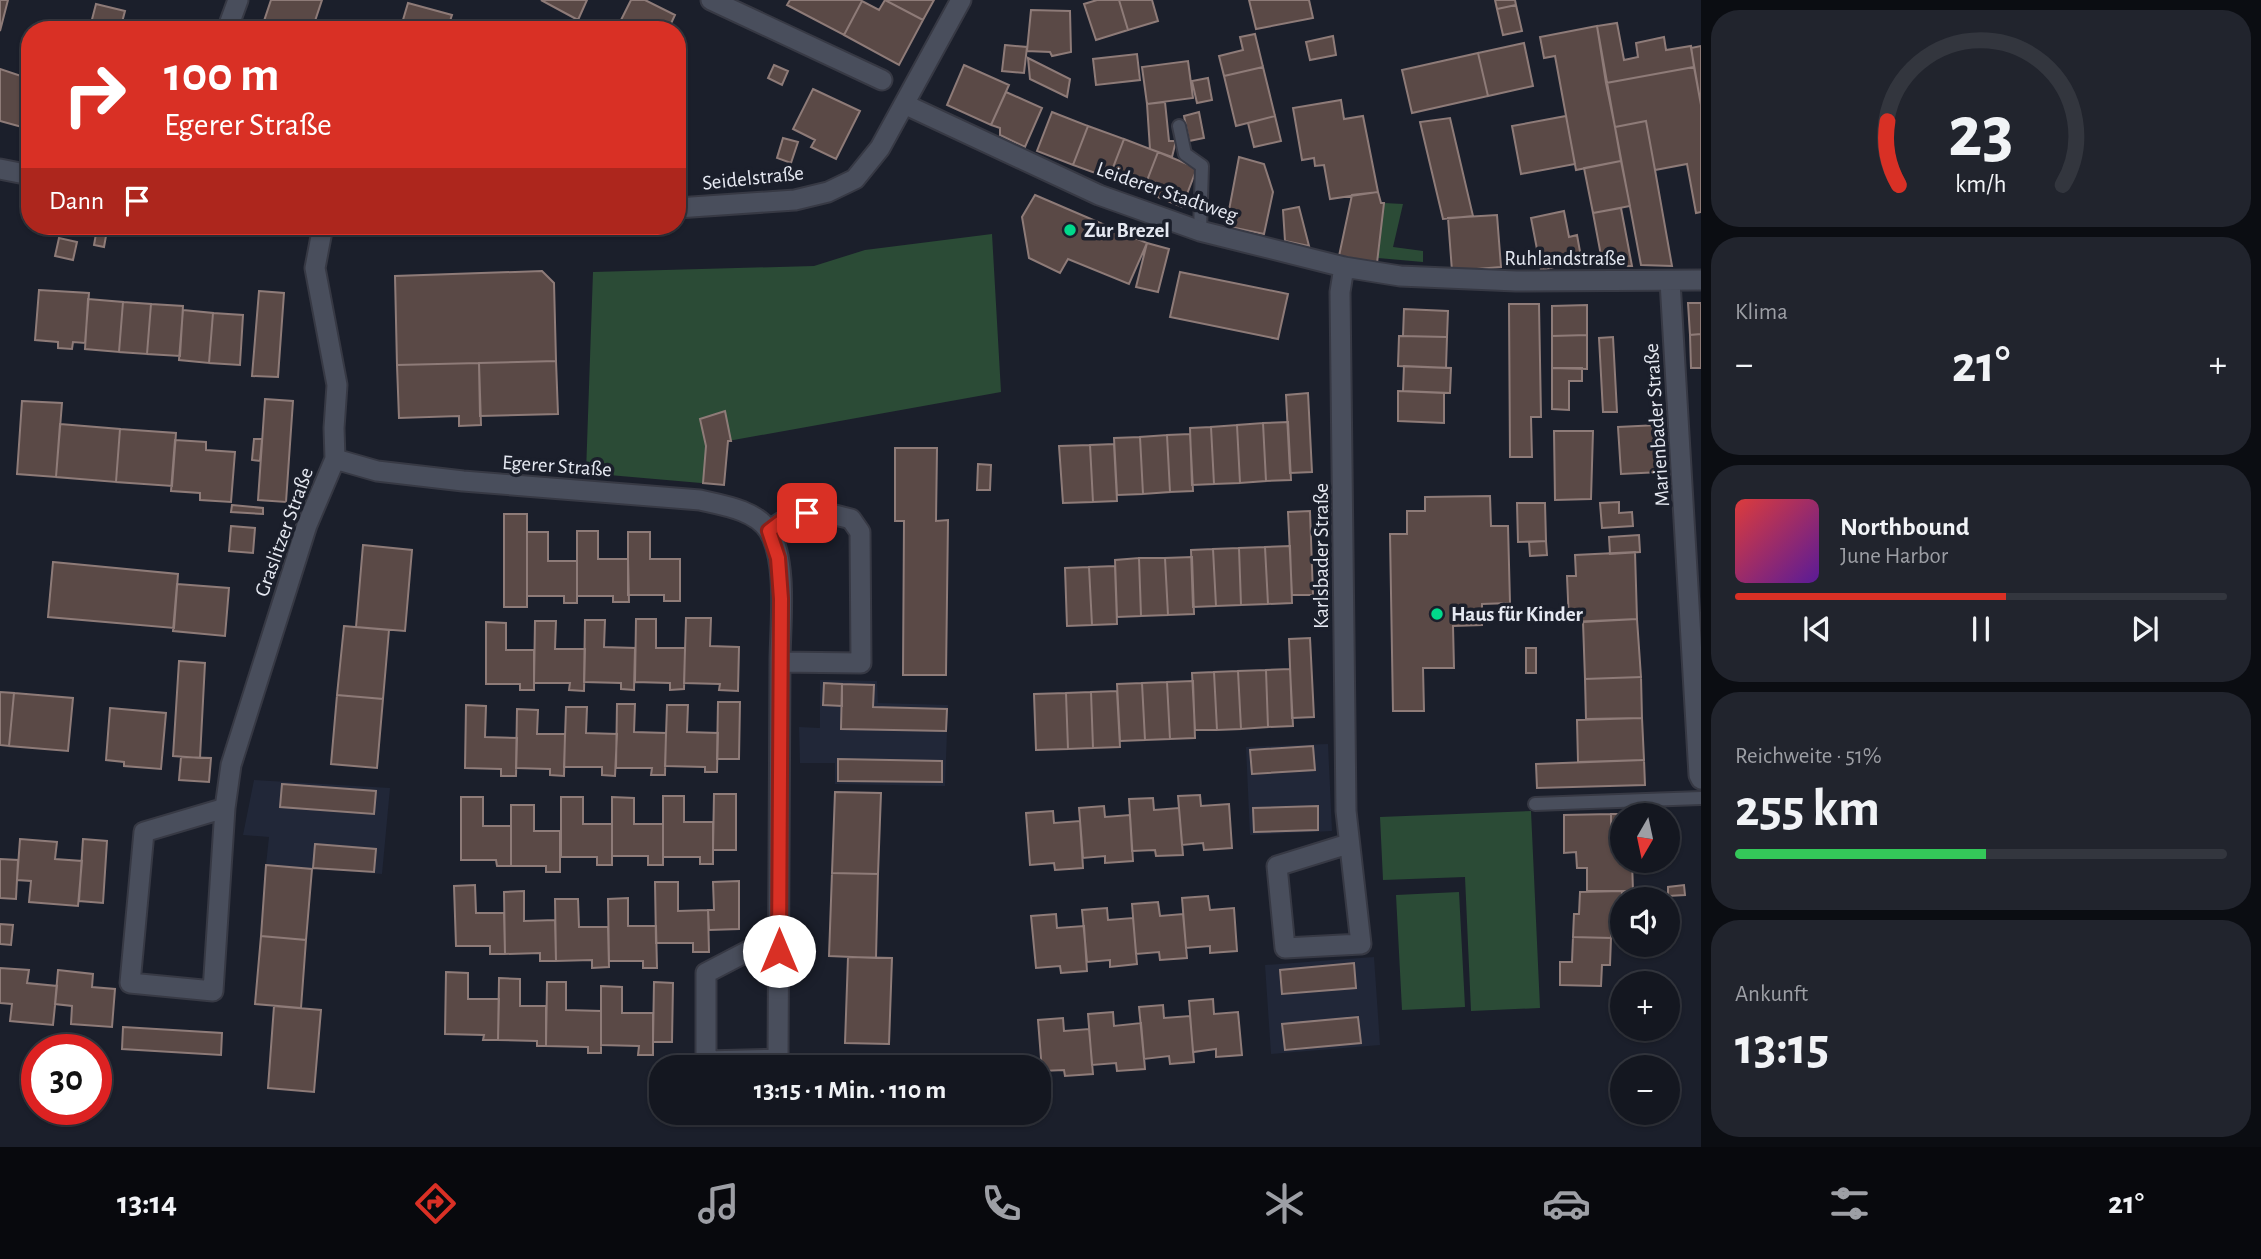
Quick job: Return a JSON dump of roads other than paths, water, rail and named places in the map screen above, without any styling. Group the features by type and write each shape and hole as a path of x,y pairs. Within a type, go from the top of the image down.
{"street":[{"path":"231,21 238,0"},
{"path":"710,0 882,80"},
{"name":"Seidelstraße","path":"686,207 795,200 828,192 855,179 880,148 961,0"},
{"name":"Leiderer Stadtweg","path":"906,98 1099,195 1200,231 1344,267 1429,278"},
{"path":"0,169 21,173"},
{"name":"Graslitzer Straße","path":"225,808 144,832 130,983 213,992 225,808 231,765 307,525 335,459 337,385 315,268 321,235"},
{"name":"Karlsbader Straße","path":"1344,267 1340,292 1344,729 1348,844 1361,944 1285,948 1277,866 1348,844"},
{"name":"Ruhlandstraße","path":"1429,278 1701,280"},
{"name":"Marienbader Straße","path":"1670,281 1695,566 1701,779"},
{"name":"Egerer Straße","path":"335,459 377,471 463,481 700,500 755,517 769,531"},
{"path":"779,935 706,972 706,1061 778,1059 779,935 780,662 778,558 769,531 790,515 823,511 851,519 860,532 862,663 780,662"}],"lane":[{"path":"1179,126 1185,154 1202,166 1200,231"},
{"path":"1535,804 1701,798"}],"place":[{"name":"Zur Brezel","path":"1070,230"},
{"name":"Haus für Kinder","path":"1437,614"}]}
